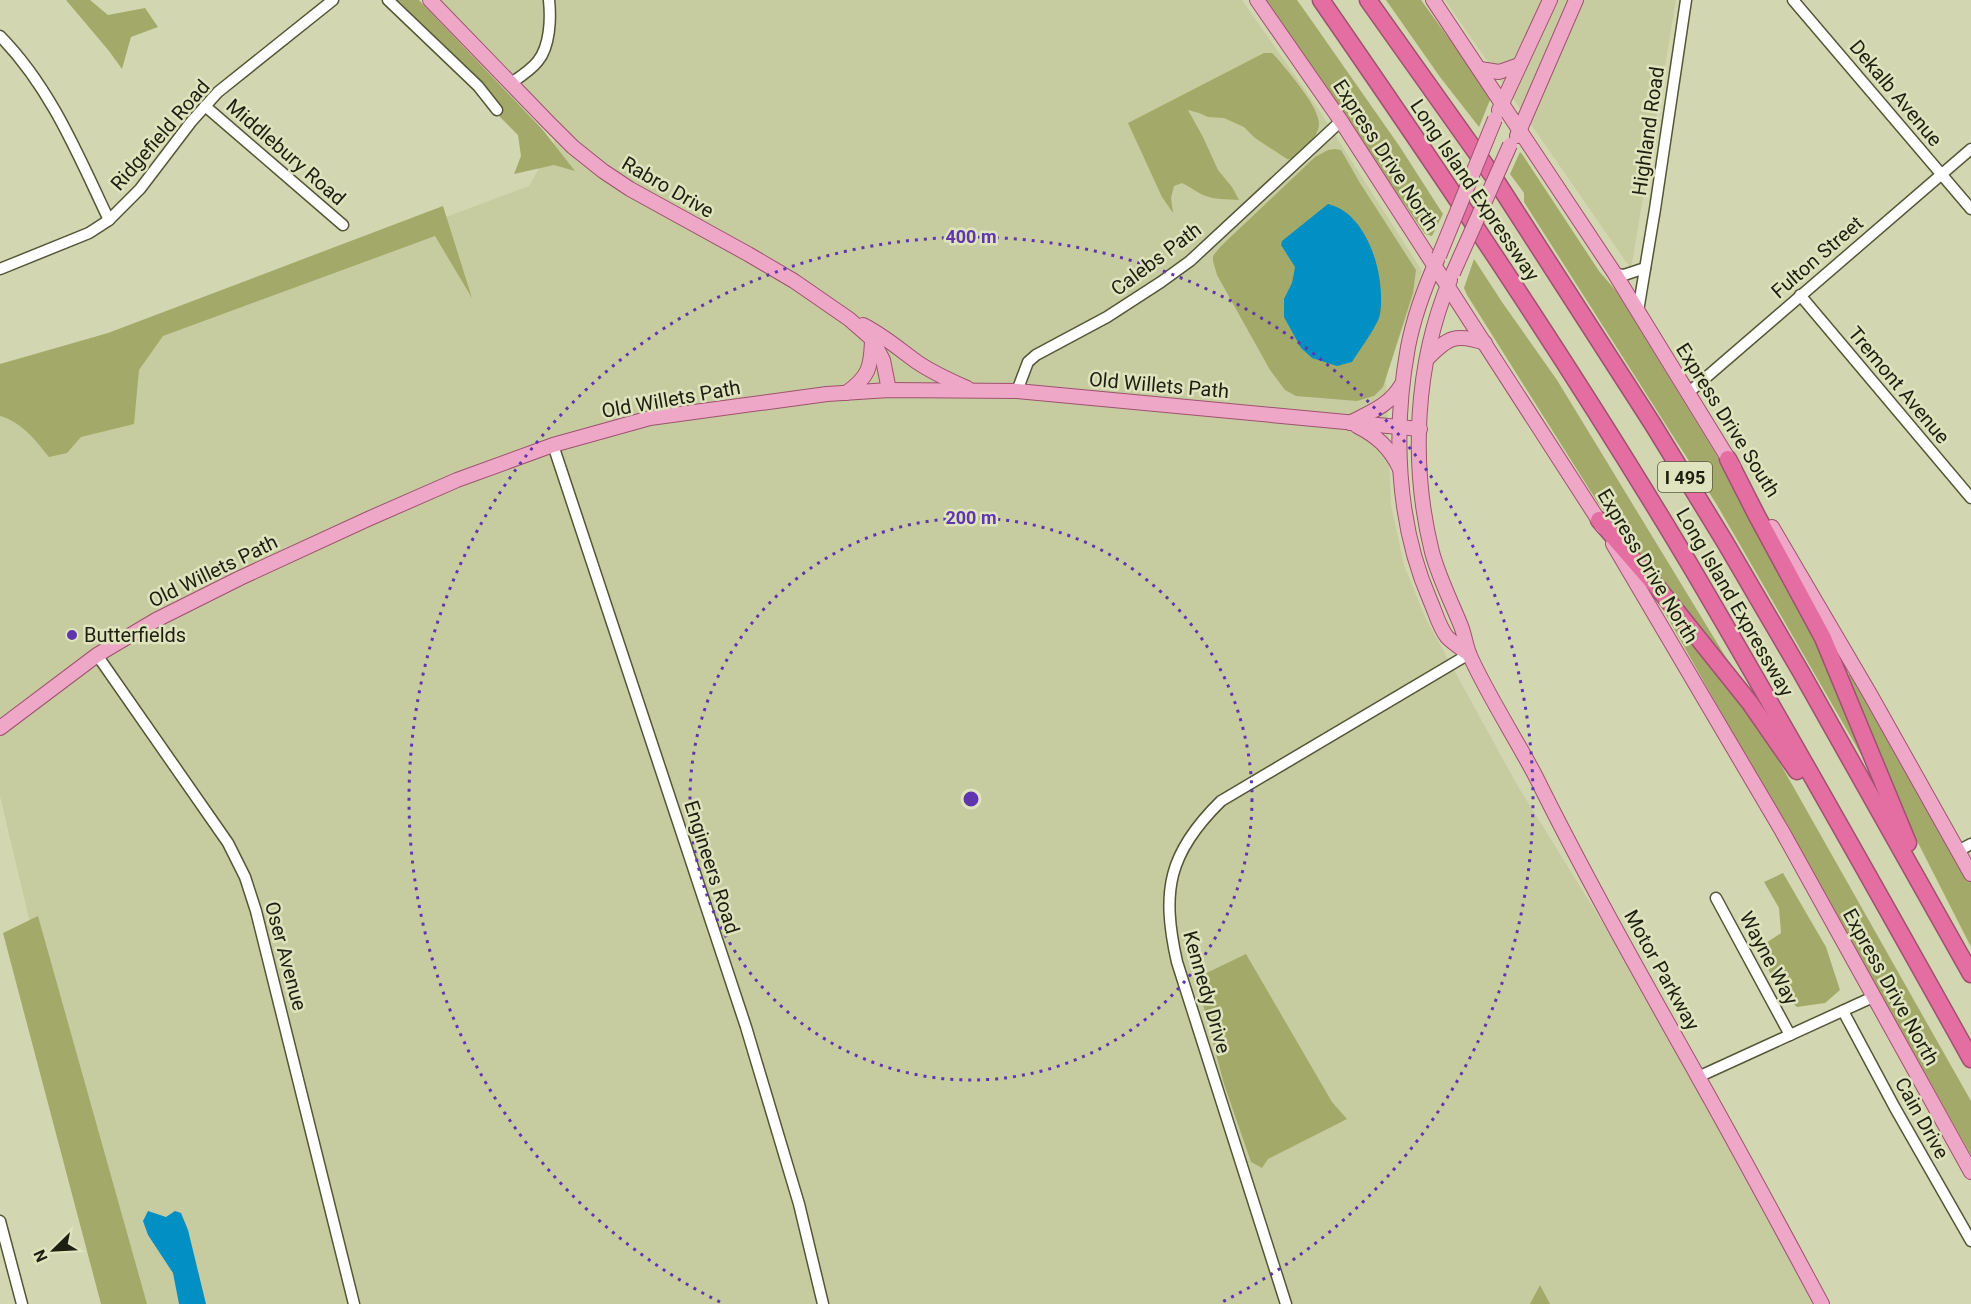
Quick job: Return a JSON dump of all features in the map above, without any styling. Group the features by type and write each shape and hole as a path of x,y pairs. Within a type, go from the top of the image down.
{"highway":[{"name":"Long Island Expressway","path":"1321,0 1458,200 1617,446 1764,693 1971,1059"},
{"name":"Long Island Expressway","path":"1368,0 1493,176 1652,423 1801,672 1971,972"},
{"path":"1728,459 1823,638 1917,865 1971,972"},
{"path":"1599,520 1658,588 1750,703 1792,763 1915,958"}],"main road":[{"name":"Rabro Drive","path":"430,0 573,147 603,171 630,189 794,281 849,319 872,339 883,360 889,390"},
{"name":"Express Drive North","path":"1257,0 1450,279 1485,343 1599,520 1782,831 1971,1172"},
{"name":"Motor Parkway","path":"1469,654 1447,637 1421,580 1409,533 1400,428 1403,382 1408,347 1423,291 1495,120 1550,0"},
{"name":"Motor Parkway","path":"1576,0 1520,130 1510,145 1450,279 1430,337 1422,394 1419,456 1423,501 1432,551 1440,579 1462,629 1469,654 1638,970 1822,1304"},
{"name":"Express Drive South","path":"1434,1 1615,274 1764,514 1843,647 1971,874"},
{"path":"1480,69 1499,72 1519,66"},
{"path":"849,319 879,333 938,376 971,390"},
{"path":"1427,359 1442,344 1459,337 1485,343"},
{"path":"846,393 860,383 867,374 871,360 872,339"},
{"path":"1350,423 1381,408 1395,396 1403,382"},
{"name":"Old Willets Path","path":"0,728 97,655 156,620 240,579 458,480 553,445 650,418 846,393 889,390 971,390 1017,391 1420,429"},
{"path":"1350,423 1374,435 1388,449 1402,472"}],"street":[{"name":"Ridgefield Road","path":"0,269 79,237 109,220 140,189 218,92 333,0"},
{"path":"388,0 478,86 497,110"},
{"path":"511,83 539,60 547,40 551,15 549,0"},
{"name":"Highland Road","path":"1638,311 1686,0"},
{"name":"Dekalb Avenue","path":"1793,0 1971,209"},
{"path":"0,36 37,79 56,110 109,220"},
{"name":"Middlebury Road","path":"205,106 343,225"},
{"name":"Calebs Path","path":"1017,391 1028,362 1036,355 1107,317 1190,261 1341,121"},
{"name":"Fulton Street","path":"1688,393 1971,149"},
{"path":"1615,274 1645,268"},
{"name":"Tremont Avenue","path":"1800,295 1971,498"},
{"name":"Engineers Road","path":"553,445 753,1049 799,1204 823,1304"},
{"name":"Kennedy Drive","path":"1286,1304 1177,962 1168,908 1177,862 1189,838 1221,801 1469,654"},
{"name":"Oser Avenue","path":"97,655 228,843 245,877 267,951 354,1304"},
{"path":"1958,851 1971,844"},
{"name":"Wayne Way","path":"1716,898 1790,1035"},
{"path":"1698,1077 1873,997"},
{"name":"Cain Drive","path":"1843,1011 1971,1241"},
{"path":"0,1221 22,1304"}],"shaded area":[{"path":"66,0 90,0 108,15 145,8 158,27 131,37 122,69"},
{"path":"383,0 419,0 542,129 575,171 554,165 514,174 521,156 518,135"},
{"path":"440,0 1242,0 1319,110 1422,271 1386,378 1391,505 1404,565 1426,619 1516,783 1698,1077 1827,1304 120,1304 0,796 0,384 529,186 561,129"},
{"path":"1263,0 1297,0 1400,147 1443,214 1432,236 1425,234"},
{"path":"1386,0 1421,0 1466,62 1490,100 1479,127 1440,77"},
{"path":"1445,0 1676,0 1631,269"},
{"path":"1264,53 1272,53 1277,58 1309,100 1318,118 1319,125 1316,134 1295,160 1287,159 1255,138 1244,127 1224,118 1208,117 1188,110 1218,170 1239,200 1207,197 1182,183 1174,186 1171,198 1173,213 1162,197 1128,123"},
{"path":"1335,149 1341,150 1416,270 1413,293 1383,387 1374,396 1357,401 1296,396 1285,390 1270,370 1217,275 1213,261 1213,256 1220,247 1315,157"},
{"path":"1520,152 1599,271 1617,292 1714,451 1807,612 1866,763 1717,505 1524,202 1524,193 1510,174"},
{"path":"443,206 472,298 435,236 163,336 139,370 134,424 81,437 67,453 49,457 22,427 0,416 0,364 108,333"},
{"path":"1474,259 1557,380 1747,692 1598,503 1467,295 1464,288"},
{"path":"1668,611 1747,712 1772,749 1971,1101 1971,1155 1665,613"},
{"path":"1853,673 1971,881 1971,947 1910,827 1848,675"},
{"path":"1783,873 1826,947 1840,990 1825,1003 1797,1007 1784,995 1769,971 1763,945 1781,933 1779,908 1764,882"},
{"path":"38,916 147,1304 101,1304 3,933"},
{"path":"1246,954 1332,1102 1347,1119 1268,1159 1262,1168 1251,1162 1224,1084 1196,978"},
{"path":"1540,1285 1550,1304 1530,1304"}],"water":[{"path":"1328,204 1342,210 1364,233 1377,265 1381,299 1379,319 1352,362 1337,366 1312,358 1301,348 1284,317 1284,299 1292,283 1295,267 1281,245 1282,241"},
{"path":"148,1211 166,1217 175,1211 181,1213 188,1230 206,1304 179,1304 173,1273 148,1235 143,1221"}],"place":[{"name":"Butterfields","path":"72,635"}]}
